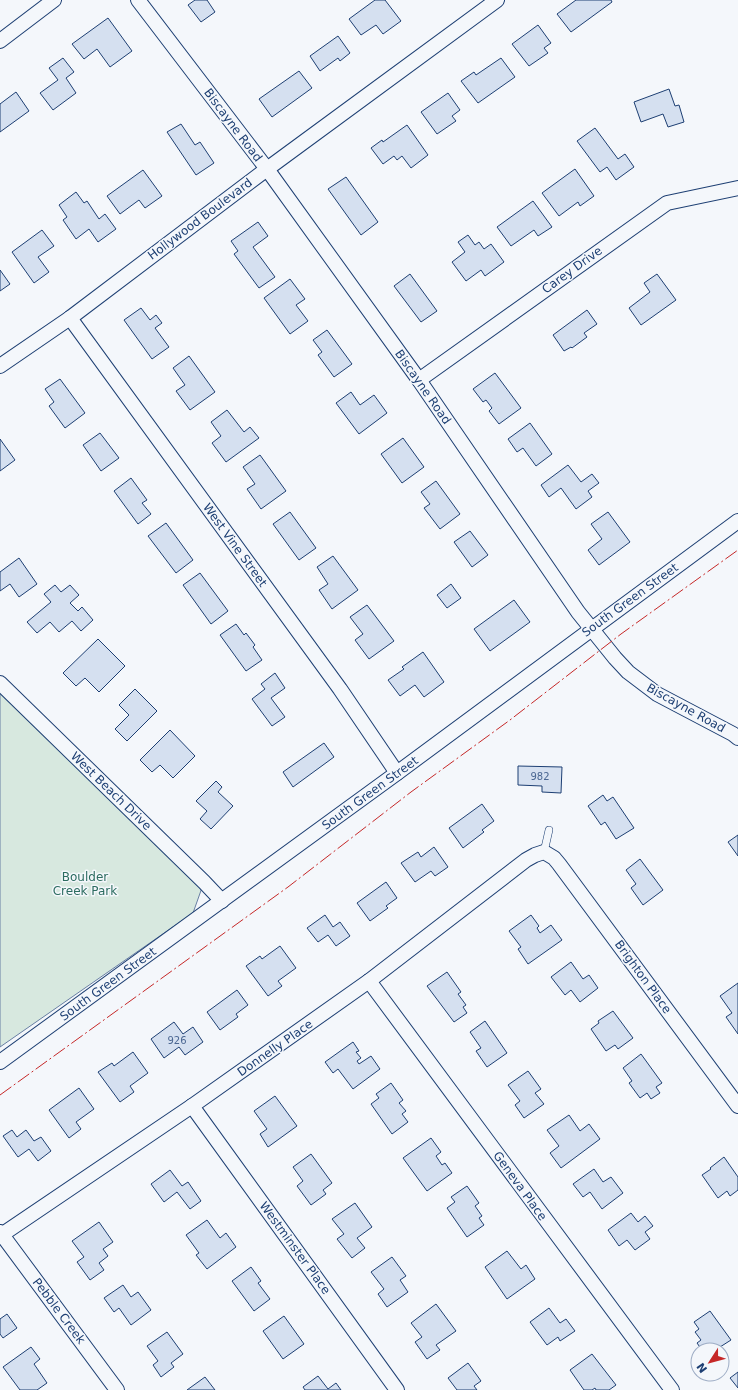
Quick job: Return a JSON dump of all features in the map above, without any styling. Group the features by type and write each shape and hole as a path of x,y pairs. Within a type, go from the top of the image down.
{"street":[{"path":"0,41 54,0"},
{"name":"Biscayne Road","path":"138,0 267,169 419,380 578,612 628,672 657,694 738,738"},
{"name":"Hollywood Boulevard","path":"0,366 70,318 267,169 497,0"},
{"name":"Carey Drive","path":"419,380 667,203 738,188"},
{"name":"West Vine Street","path":"70,318 340,689 397,773"},
{"name":"South Green Street","path":"0,1062 397,773 738,521"},
{"name":"West Beach Drive","path":"0,683 222,901"},
{"name":"Donnelly Place","path":"1,1234 192,1106 369,981 526,860 544,852"},
{"name":"Brighton Place","path":"544,852 554,858 564,870 738,1106"},
{"name":"Geneva Place","path":"369,981 672,1390"},
{"name":"Westminster Place","path":"192,1106 398,1390"},
{"name":"Pebble Creek","path":"1,1234 117,1390"}],"lane":[{"path":"544,852 549,830"}],"green space":[{"name":"Boulder Creek Park","path":"0,683 204,882 193,913 0,1047"}],"building":[{"path":"195,0 207,0 215,12 201,22 188,5"},
{"path":"375,0 385,0 401,21 383,34 376,25 361,35 349,19"},
{"path":"576,0 611,0 612,2 571,32 557,14"},
{"path":"108,18 132,51 110,67 97,49 84,59 72,44"},
{"path":"538,25 551,43 544,48 548,53 529,66 512,44"},
{"path":"338,36 350,53 340,61 338,58 320,71 310,56"},
{"path":"63,58 74,72 66,78 76,93 53,110 40,93 58,80 49,68"},
{"path":"501,58 515,77 478,103 461,81 474,72 476,75"},
{"path":"299,71 312,88 272,117 259,99"},
{"path":"669,89 675,106 679,105 684,122 668,127 663,114 641,122 634,102"},
{"path":"16,92 29,111 0,132 0,104"},
{"path":"448,93 460,110 452,116 456,121 437,134 421,112"},
{"path":"181,124 195,145 200,142 214,163 196,175 167,132"},
{"path":"407,125 428,155 411,168 402,156 397,160 394,156 383,164 371,148 382,140 383,142"},
{"path":"595,128 618,159 625,154 634,167 616,180 607,167 600,172 577,141"},
{"path":"575,169 594,196 580,206 578,202 559,216 542,193"},
{"path":"143,170 162,196 145,208 139,200 120,214 107,196"},
{"path":"346,177 378,222 361,235 328,189"},
{"path":"76,192 84,203 87,201 99,219 105,214 116,229 98,242 89,229 76,239 63,220 67,217 59,205"},
{"path":"533,201 552,227 538,236 534,230 511,246 497,227"},
{"path":"258,222 268,236 253,247 275,277 259,288 234,254 238,251 231,241"},
{"path":"42,230 54,246 38,257 49,272 34,283 12,252"},
{"path":"468,235 475,245 479,242 484,249 491,244 504,262 485,276 481,270 466,281 452,262 465,252 458,242"},
{"path":"0,270 10,284 0,291"},
{"path":"410,274 437,311 421,322 394,286"},
{"path":"657,274 676,300 641,325 629,308 650,292 644,283"},
{"path":"290,279 305,299 296,305 308,321 290,334 264,298"},
{"path":"141,308 150,320 156,315 162,323 155,328 169,347 152,359 124,320"},
{"path":"587,310 597,324 584,333 587,337 572,348 571,347 564,351 553,335"},
{"path":"327,330 352,364 334,377 318,355 322,352 313,340"},
{"path":"189,356 215,392 190,410 176,391 185,385 173,368"},
{"path":"495,373 521,408 499,424 489,411 492,408 486,400 483,402 473,389"},
{"path":"60,379 85,413 65,428 49,406 54,402 45,389"},
{"path":"351,392 360,405 374,395 387,413 359,434 336,403"},
{"path":"227,410 244,432 250,427 259,438 226,462 212,443 221,436 211,422"},
{"path":"530,423 552,454 536,466 523,448 517,452 508,439"},
{"path":"100,433 119,458 101,471 83,445"},
{"path":"403,438 424,467 402,483 381,454"},
{"path":"0,439 15,460 0,471"},
{"path":"260,455 286,491 261,509 247,489 255,484 243,467"},
{"path":"568,465 581,482 592,474 599,483 588,491 592,497 576,509 561,488 549,497 541,485"},
{"path":"131,478 147,500 142,503 151,514 138,524 114,491"},
{"path":"436,481 460,514 440,529 424,508 430,504 421,492"},
{"path":"290,512 316,548 299,560 273,524"},
{"path":"608,512 630,542 599,565 588,550 602,539 591,524"},
{"path":"166,523 193,560 176,573 148,536"},
{"path":"470,531 488,555 472,567 454,542"},
{"path":"333,556 358,590 332,609 319,590 328,584 317,567"},
{"path":"19,558 37,584 19,597 10,584 0,591 0,572"},
{"path":"200,573 228,611 211,624 183,585"},
{"path":"451,584 461,598 447,608 437,595"},
{"path":"55,585 61,592 70,585 79,595 70,603 78,611 82,607 93,620 81,631 72,621 59,632 50,622 37,633 27,622 51,602 44,594"},
{"path":"514,600 530,622 490,651 474,629"},
{"path":"367,605 394,641 369,659 355,640 363,634 350,617"},
{"path":"236,624 244,635 246,633 255,645 253,647 262,660 246,671 220,635"},
{"path":"98,639 125,666 99,692 85,678 76,686 63,673"},
{"path":"423,652 444,682 424,697 415,685 400,696 388,680 404,669 402,667"},
{"path":"275,673 285,688 271,698 285,717 272,726 252,699 265,689 261,684"},
{"path":"135,689 157,711 127,741 115,729 129,715 119,705"},
{"path":"170,730 195,756 173,778 160,765 152,772 140,760"},
{"path":"324,743 334,757 293,787 283,772"},
{"path":"518,766 562,767 561,793 542,792 542,786 518,785"},
{"path":"216,781 222,787 218,792 233,806 211,829 200,819 207,811 196,801"},
{"path":"603,795 607,801 613,797 634,828 616,839 605,822 601,825 588,806"},
{"path":"482,804 494,821 482,830 484,832 463,848 449,828"},
{"path":"738,835 738,856 728,842"},
{"path":"434,847 448,867 435,876 431,871 415,882 401,863 418,852 421,857"},
{"path":"640,859 663,890 643,905 631,888 636,884 626,870"},
{"path":"386,882 397,898 386,906 388,908 370,921 357,903"},
{"path":"325,915 333,927 340,922 350,936 336,946 328,935 318,942 307,928"},
{"path":"531,915 539,926 537,928 540,933 551,925 562,940 528,964 518,949 521,947 509,931"},
{"path":"280,946 296,968 278,981 282,986 268,996 246,966 260,956 262,959"},
{"path":"571,962 583,979 589,975 598,988 580,1002 571,990 565,995 551,977"},
{"path":"447,972 461,992 458,994 466,1005 463,1007 467,1013 454,1022 427,986"},
{"path":"738,983 738,1034 726,1017 732,1013 720,996"},
{"path":"237,990 248,1005 236,1014 238,1017 220,1030 207,1012"},
{"path":"613,1011 633,1038 618,1049 615,1045 606,1051 591,1029 599,1023 598,1021"},
{"path":"485,1021 507,1053 487,1067 476,1051 481,1048 470,1032"},
{"path":"174,1022 183,1034 193,1027 203,1042 185,1055 179,1047 164,1058 151,1039"},
{"path":"353,1042 359,1051 356,1052 361,1058 357,1061 359,1064 371,1056 380,1069 353,1089 338,1069 333,1073 325,1062"},
{"path":"133,1052 148,1073 130,1086 134,1092 120,1102 98,1072 112,1063 114,1066"},
{"path":"641,1054 662,1083 656,1087 660,1093 651,1099 647,1093 640,1098 629,1083 632,1081 623,1068"},
{"path":"528,1071 541,1089 535,1093 544,1104 524,1118 515,1105 520,1101 508,1085"},
{"path":"391,1083 403,1100 399,1103 406,1111 402,1114 408,1122 392,1134 371,1104 379,1098 376,1094"},
{"path":"79,1088 94,1109 76,1122 81,1129 69,1138 49,1110"},
{"path":"275,1096 297,1126 268,1147 260,1134 267,1129 254,1111"},
{"path":"569,1115 580,1131 589,1124 600,1139 561,1168 550,1153 559,1146 547,1130"},
{"path":"12,1130 17,1137 26,1130 34,1141 41,1137 51,1151 38,1161 29,1149 18,1157 3,1136"},
{"path":"431,1138 441,1152 436,1156 442,1165 445,1163 452,1173 427,1191 403,1158"},
{"path":"311,1154 332,1183 323,1190 326,1194 311,1205 297,1186 303,1181 293,1167"},
{"path":"724,1157 738,1177 738,1190 730,1196 727,1191 718,1198 702,1175"},
{"path":"594,1169 603,1182 611,1177 623,1193 602,1209 590,1192 583,1197 573,1184"},
{"path":"170,1170 182,1186 188,1182 201,1201 190,1209 177,1192 164,1202 151,1184"},
{"path":"467,1186 479,1203 475,1206 482,1216 479,1218 484,1225 467,1237 447,1208 455,1202 451,1197"},
{"path":"355,1203 372,1227 357,1238 365,1248 352,1258 337,1239 344,1234 332,1219"},
{"path":"631,1213 638,1222 645,1216 653,1226 645,1232 650,1239 635,1250 627,1240 619,1246 608,1230"},
{"path":"207,1220 220,1238 226,1233 236,1247 207,1269 196,1255 199,1253 186,1235"},
{"path":"99,1222 113,1242 103,1249 108,1256 99,1263 104,1270 90,1280 77,1262 84,1257 72,1241"},
{"path":"507,1251 521,1269 526,1265 535,1279 507,1299 485,1267"},
{"path":"392,1257 406,1276 400,1280 408,1292 387,1307 378,1294 384,1289 371,1272"},
{"path":"251,1267 261,1281 258,1283 270,1299 254,1311 232,1281"},
{"path":"123,1285 131,1297 138,1292 151,1310 131,1325 119,1308 114,1312 104,1298"},
{"path":"436,1304 456,1331 436,1345 440,1350 427,1359 415,1342 422,1337 411,1323"},
{"path":"549,1308 560,1323 566,1319 575,1331 560,1341 558,1337 547,1345 530,1322"},
{"path":"710,1311 731,1340 728,1342 698,1342 701,1340 695,1332 699,1329 694,1322"},
{"path":"7,1314 17,1328 3,1338 0,1334 0,1319"},
{"path":"284,1316 304,1344 283,1359 263,1331"},
{"path":"167,1332 183,1354 171,1363 174,1367 161,1377 153,1365 158,1361 147,1346"},
{"path":"31,1347 40,1359 34,1364 47,1383 37,1390 20,1390 3,1367"},
{"path":"592,1354 616,1385 609,1390 596,1390 595,1388 592,1390 584,1390 570,1370"},
{"path":"468,1363 481,1381 474,1386 477,1390 457,1390 448,1378"},
{"path":"738,1372 738,1388 730,1378"},
{"path":"318,1376 328,1389 336,1383 341,1390 305,1390 303,1387"},
{"path":"205,1377 215,1390 187,1390"}],"power":[{"path":"0,1095 288,887 411,792 510,720 621,634 738,550"}]}
